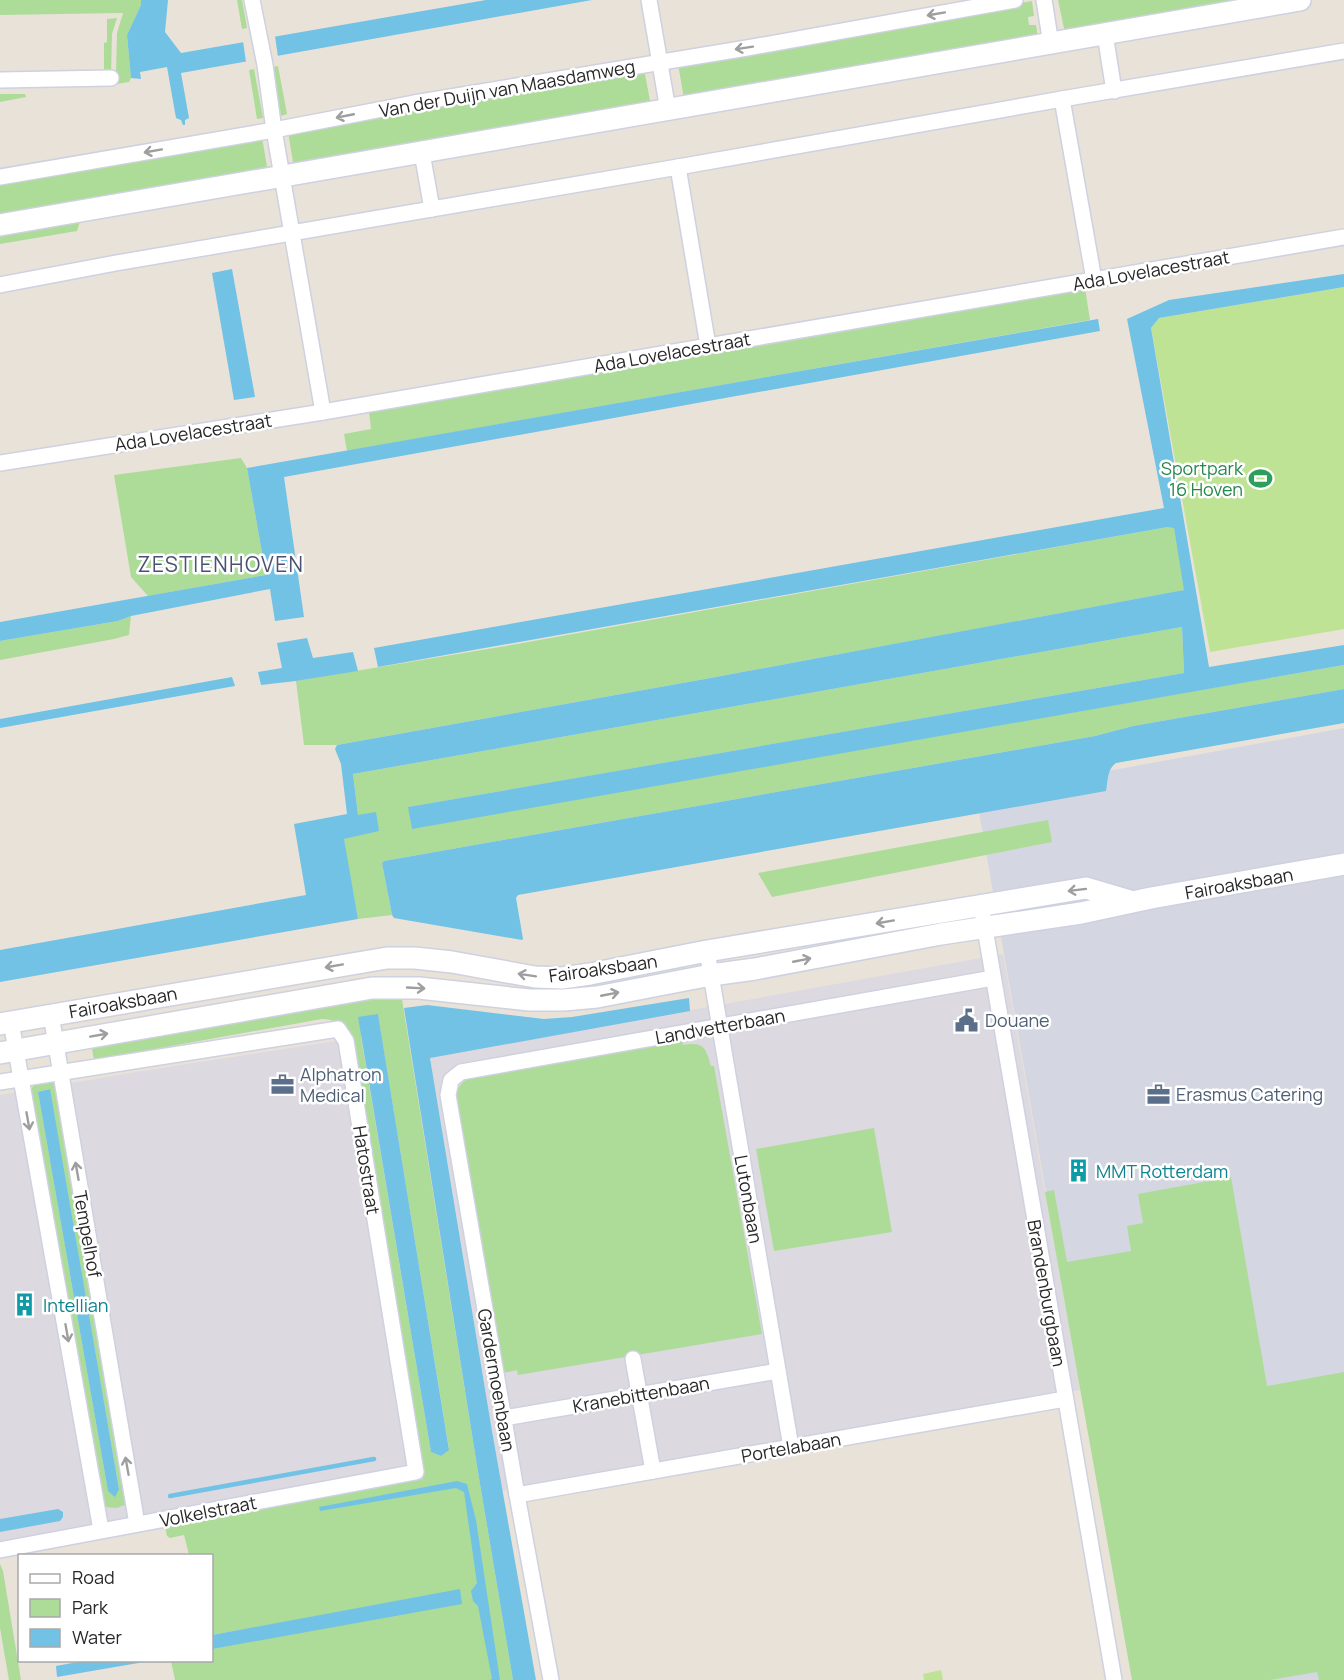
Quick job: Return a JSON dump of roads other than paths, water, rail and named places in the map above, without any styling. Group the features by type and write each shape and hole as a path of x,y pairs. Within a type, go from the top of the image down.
{"main road":[{"path":"0,225 1300,0"},
{"name":"Fairoaksbaan","path":"8,1051 372,988 419,988 529,1000 597,997 941,934 1081,913 1344,864"},
{"name":"Fairoaksbaan","path":"5,1023 387,958 452,962 535,977 562,978 707,951 1086,888 1134,902"}],"street":[{"path":"252,0 265,65 322,412"},
{"path":"650,0 668,110"},
{"name":"Van der Duijn van Maasdamweg","path":"0,177 1015,0"},
{"path":"1044,0 1051,44"},
{"path":"1105,34 1114,91"},
{"path":"0,285 1344,51"},
{"path":"0,80 111,78"},
{"path":"1062,99 1094,280"},
{"path":"422,153 432,209"},
{"path":"678,167 708,346"},
{"name":"Ada Lovelacestraat","path":"0,463 322,412 1344,237"},
{"name":"Brandenburgbaan","path":"980,905 1114,1680"},
{"name":"Lutonbaan","path":"707,951 791,1447"},
{"name":"Landvetterbaan","path":"451,1080 461,1072 993,978"},
{"name":"Tempelhof","path":"51,1015 137,1524"},
{"path":"5,1023 8,1051 20,1078 101,1530"},
{"name":"Hatostraat","path":"0,1082 338,1029 346,1041 416,1472"},
{"name":"Gardermoenbaan","path":"451,1080 448,1095 551,1680"},
{"path":"633,1359 654,1471"},
{"name":"Kranebittenbaan","path":"504,1418 778,1371"},
{"name":"Portelabaan","path":"517,1495 1065,1399"},
{"name":"Volkelstraat","path":"0,1550 416,1472"}],"water":[{"path":"141,0 168,0 165,32 181,53 486,0 592,0 181,73 189,118 183,125 181,120 176,118 167,67 140,72 141,79 131,78 127,35 141,5"},
{"path":"232,269 255,397 234,400 212,273"},
{"path":"1344,274 1344,287 1159,318 1151,328 1209,667 1344,645 1344,665 412,829 408,807 1184,673 1182,627 353,774 358,815 376,812 379,831 344,839 358,919 0,982 0,950 306,895 294,824 347,814 341,764 335,749 337,745 1184,590 1174,528 1168,527 378,667 374,648 1164,508 1127,319 1169,300"},
{"path":"1098,319 1100,331 284,477 304,617 275,621 270,589 131,616 118,621 0,641 0,622 266,575 247,468"},
{"path":"307,638 313,658 353,652 358,671 261,685 258,672 282,668 277,643"},
{"path":"232,677 235,686 0,728 0,719"},
{"path":"1344,689 1344,723 1116,763 1109,772 1106,791 518,895 516,898 522,940 394,918 392,915 382,863 384,861 1095,736 1133,726"},
{"path":"689,998 690,1011 430,1058 536,1680 513,1680 404,1008 427,1005 544,1019 572,1017"},
{"path":"378,1014 449,1450 441,1456 431,1452 358,1017"},
{"path":"50,1089 119,1489 115,1497 108,1491 38,1092"},
{"path":"457,1481 467,1484 476,1520 500,1680 490,1680 492,1679 478,1606 473,1601 471,1591 477,1583 464,1492 456,1488 320,1511 319,1507"},
{"path":"58,1509 63,1512 60,1521 0,1532 0,1519"},
{"path":"460,1589 462,1604 213,1649 213,1635"},
{"path":"78,1662 144,1662 57,1677 56,1666"}],"waterway":[{"path":"170,1496 374,1459"}],"place":[{"name":"Sportpark 16 Hoven","path":"1261,478"},
{"name":"Douane","path":"967,1020"},
{"name":"Alphatron Medical","path":"282,1084"},
{"name":"Erasmus Catering","path":"1158,1094"},
{"name":"MMT Rotterdam","path":"1078,1171"},
{"name":"Intellian","path":"25,1305"}],"district":[{"name":"ZESTIENHOVEN","path":"221,564"}]}
